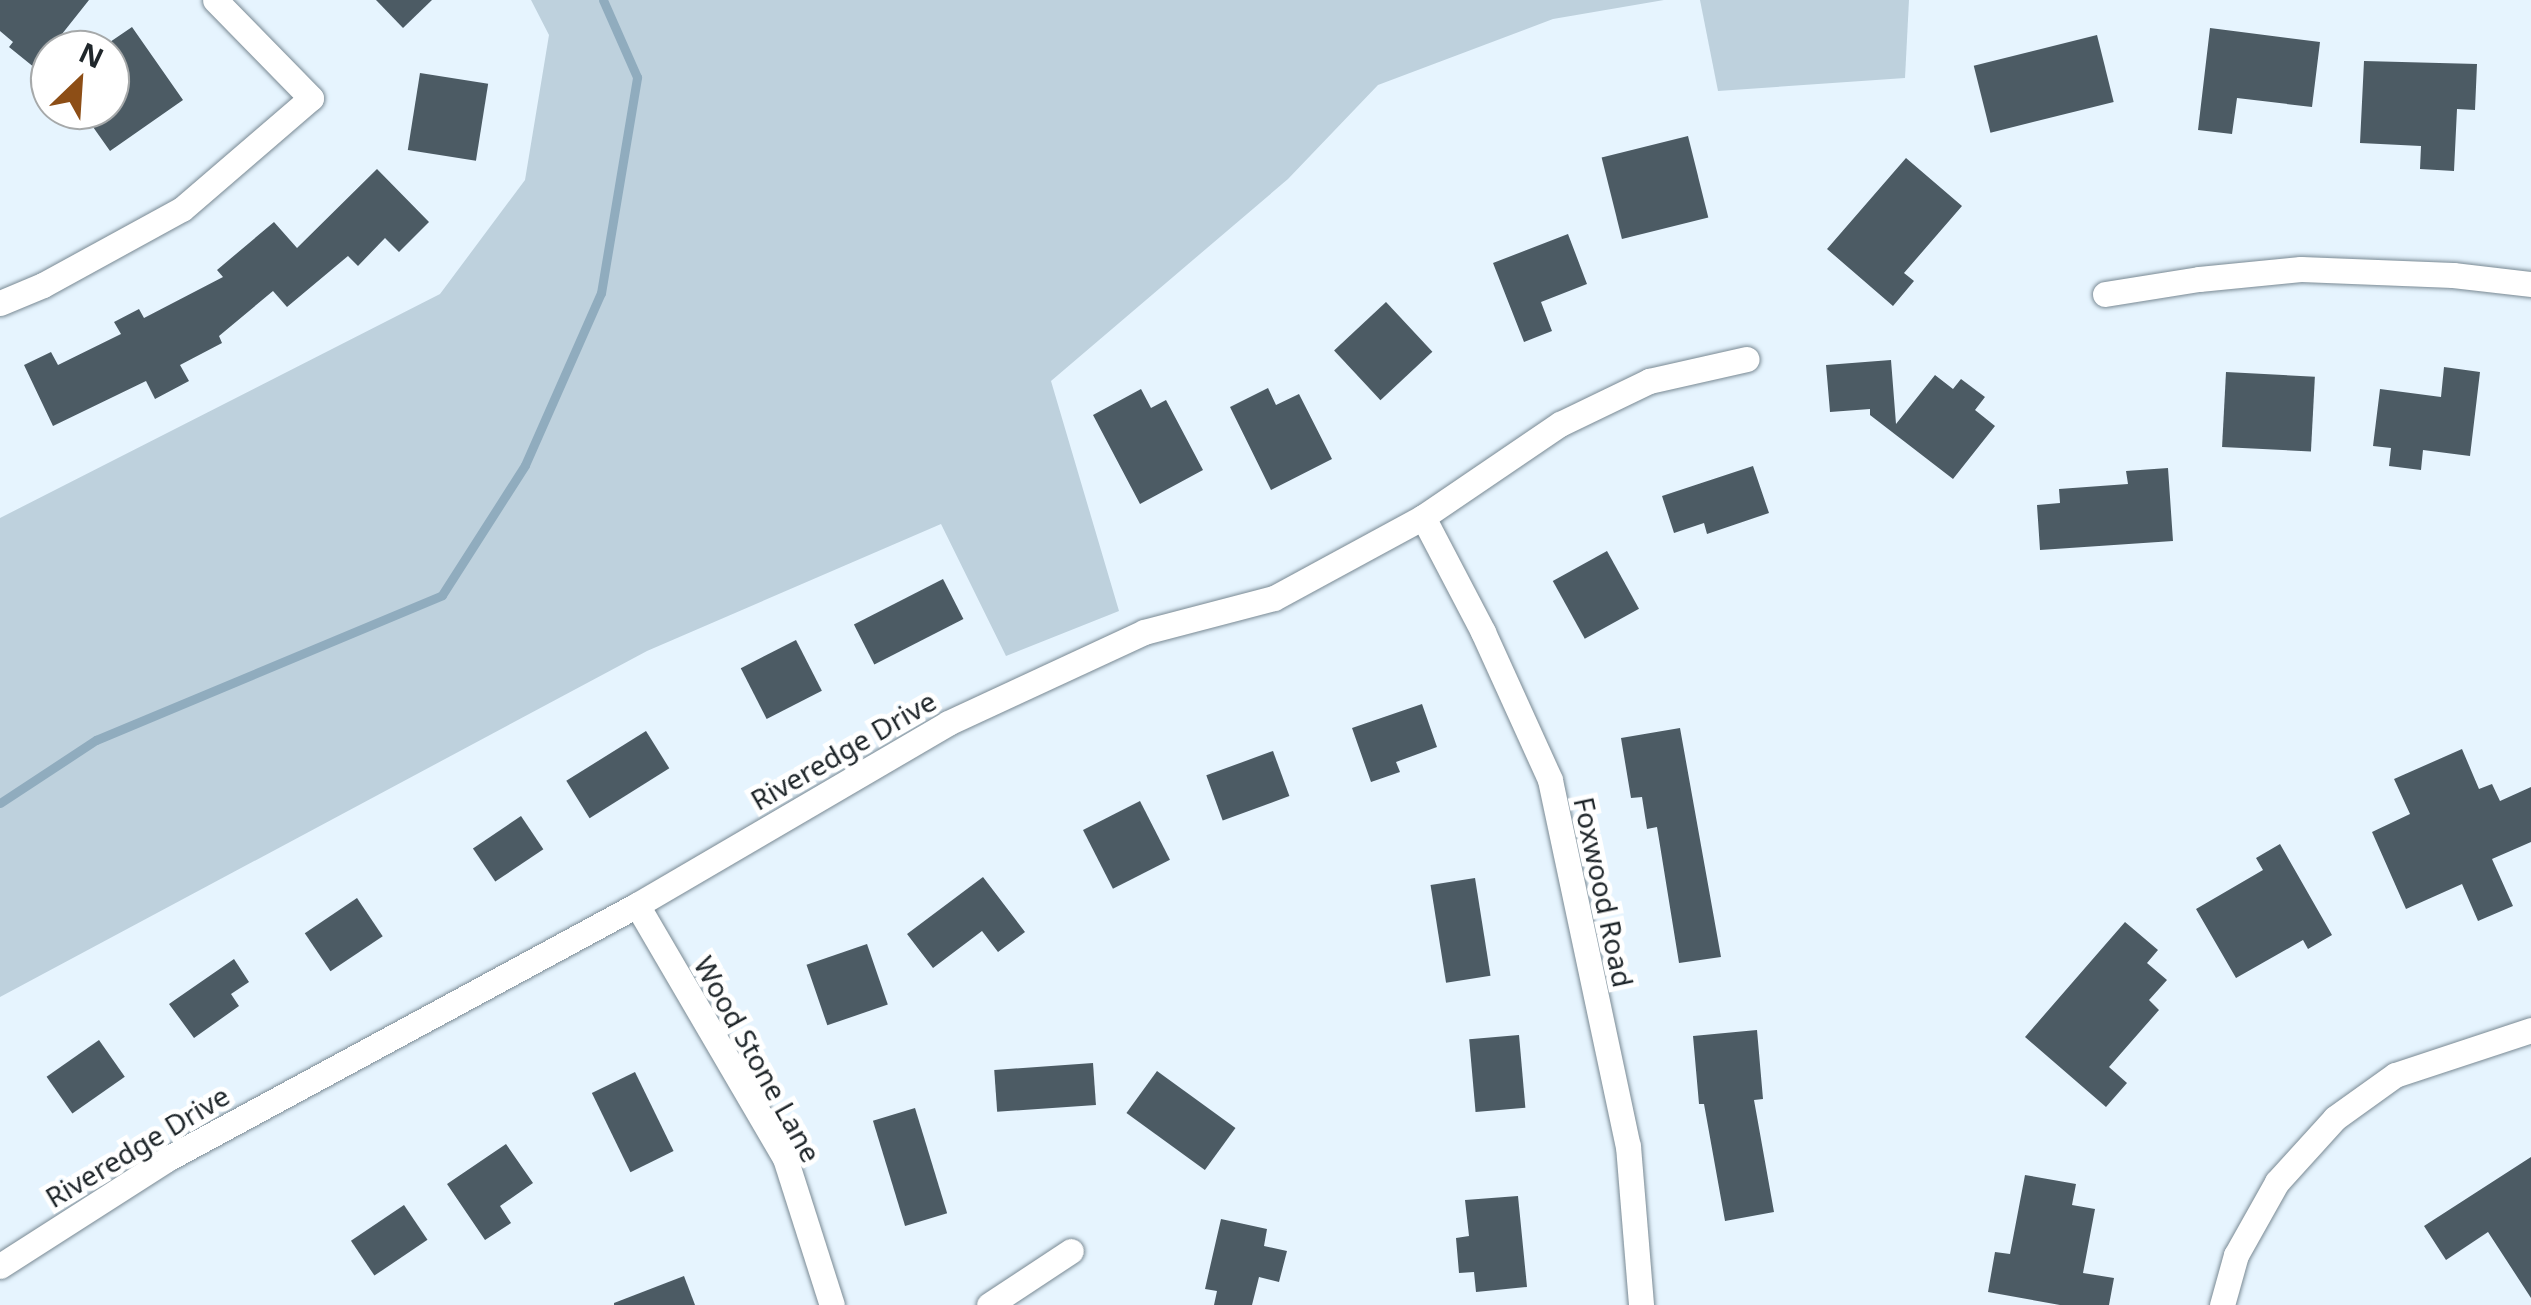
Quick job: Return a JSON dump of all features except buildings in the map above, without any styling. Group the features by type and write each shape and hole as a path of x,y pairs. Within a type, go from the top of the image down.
{"street":[{"path":"0,303 43,285 182,209 311,98 215,0"},
{"path":"2105,294 2199,278 2301,270 2454,276 2531,284"},
{"name":"Riveredge Drive","path":"0,1266 167,1159 638,905 948,723 1042,676 1144,632 1274,598 1424,517 1560,424 1649,381 1747,359"},
{"name":"Foxwood Road","path":"1424,517 1483,632 1550,780 1628,1146 1641,1305"},
{"name":"Wood Stone Lane","path":"638,905 785,1158 832,1305"},
{"path":"2222,1305 2236,1255 2277,1182 2335,1118 2395,1075 2531,1030"},
{"path":"989,1305 1070,1250"}],"shaded area":[{"path":"531,0 1664,0 1553,19 1378,85 1288,179 1051,381 1119,611 1006,656 941,524 647,651 0,997 0,518 440,294 525,180 549,35"},
{"path":"1700,0 1909,0 1905,78 1718,91"}],"waterway":[{"path":"0,803 96,740 442,595 525,465 601,293 637,77 603,0"}]}
